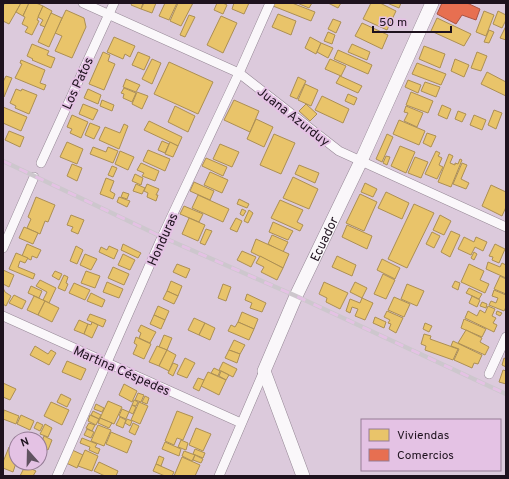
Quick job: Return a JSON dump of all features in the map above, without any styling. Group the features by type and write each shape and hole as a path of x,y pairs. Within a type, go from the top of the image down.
{"main road":[{"name":"Ecuador","path":"264,371 296,296 361,161 432,3"},
{"path":"264,371 303,476"}],"street":[{"name":"Juana Azurduy","path":"83,3 239,74 339,151 506,227"},
{"name":"Los Patos","path":"41,163 114,3"},
{"name":"Honduras","path":"57,476 162,237 239,74 270,3"},
{"path":"3,248 34,177"},
{"name":"Martina Céspedes","path":"3,316 241,423"},
{"path":"489,374 506,336"},
{"name":"Ecuador","path":"219,476 264,371"}],"building: Viviendas":[{"path":"5,3 21,3 9,24 3,21 3,6"},
{"path":"21,3 29,3 23,16 16,12"},
{"path":"29,3 36,3 43,6 37,20 39,21 32,35 25,32 28,27 22,24 25,17 23,16"},
{"path":"132,3 143,3 141,9 131,5"},
{"path":"144,3 156,3 152,13 141,9"},
{"path":"165,3 177,3 169,20 159,16"},
{"path":"178,3 193,3 181,26 170,21"},
{"path":"217,3 227,5 223,14 214,10"},
{"path":"234,3 249,3 244,14 232,9"},
{"path":"274,3 292,3 315,12 311,21 273,6"},
{"path":"297,3 312,3 309,8"},
{"path":"328,3 341,3 338,8"},
{"path":"371,3 380,3 396,11 387,30 363,19"},
{"path":"387,3 401,3 399,8"},
{"path":"43,6 52,11 45,27 40,25 43,20 38,17"},
{"path":"66,10 84,18 86,27 72,58 55,51 62,36 55,33"},
{"path":"484,11 494,15 486,36 476,32"},
{"path":"498,11 506,15 506,20 502,28 493,24"},
{"path":"51,13 62,18 49,47 38,42"},
{"path":"278,14 296,21 291,35 272,27"},
{"path":"189,15 195,17 185,37 180,35"},
{"path":"221,16 237,23 223,53 207,45"},
{"path":"437,18 471,34 464,46 431,31"},
{"path":"333,19 341,22 336,33 328,29"},
{"path":"362,23 388,35 382,49 355,36"},
{"path":"506,26 506,40 500,38"},
{"path":"489,30 494,32 489,43 484,42"},
{"path":"328,32 335,35 332,44 324,41"},
{"path":"114,37 135,46 130,57 125,54 123,59 107,52"},
{"path":"310,37 321,43 316,54 305,48"},
{"path":"321,43 333,48 328,58 317,52"},
{"path":"32,44 49,51 47,55 55,58 51,68 32,60 33,59 27,56"},
{"path":"352,44 370,52 367,60 348,52"},
{"path":"424,46 445,54 440,68 419,59"},
{"path":"338,50 372,65 368,74 334,59"},
{"path":"103,52 110,55 108,61 115,64 104,90 89,84"},
{"path":"138,52 150,57 144,70 132,65"},
{"path":"477,52 487,56 481,71 471,68"},
{"path":"152,59 161,63 152,84 142,79"},
{"path":"330,59 346,66 341,76 325,69"},
{"path":"455,59 469,65 464,77 451,71"},
{"path":"21,60 45,70 40,83 46,85 44,90 15,78 22,64 20,63"},
{"path":"169,62 213,82 198,114 154,94"},
{"path":"417,63 446,74 441,85 412,74"},
{"path":"487,72 506,82 506,96 481,84"},
{"path":"6,76 12,78 4,97 3,82"},
{"path":"340,76 362,86 358,93 336,83"},
{"path":"298,77 306,81 297,99 290,96"},
{"path":"126,79 140,85 136,92 123,87"},
{"path":"408,80 421,85 418,93 405,87"},
{"path":"425,82 440,87 436,97 421,91"},
{"path":"305,84 318,90 311,106 298,100"},
{"path":"124,88 136,93 132,102 123,98 124,94 121,93"},
{"path":"16,89 21,91 22,89 37,95 29,114 15,108 16,106 10,103"},
{"path":"88,89 101,95 98,104 84,98"},
{"path":"137,92 148,96 142,109 132,104"},
{"path":"411,92 433,101 428,113 406,105"},
{"path":"348,94 357,98 354,105 345,101"},
{"path":"322,96 349,109 343,123 315,110"},
{"path":"102,100 114,105 112,111 100,106"},
{"path":"234,100 259,111 250,132 224,120"},
{"path":"83,104 98,110 93,120 79,114"},
{"path":"306,104 317,114 310,121 299,111"},
{"path":"442,105 451,109 447,119 438,115"},
{"path":"175,106 195,116 188,132 168,122"},
{"path":"406,106 423,113 417,127 404,121 408,113 404,112"},
{"path":"3,107 27,117 21,131 3,123"},
{"path":"494,110 502,113 496,129 488,125"},
{"path":"458,111 466,114 462,122 455,119"},
{"path":"72,115 88,122 81,138 70,133 72,129 67,127"},
{"path":"474,115 486,120 482,130 470,125"},
{"path":"256,119 273,127 264,147 247,139"},
{"path":"399,120 425,131 419,145 393,134"},
{"path":"149,121 182,137 178,146 144,130"},
{"path":"90,123 100,127 94,139 85,135"},
{"path":"124,124 128,126 119,149 99,140 105,127 120,133"},
{"path":"9,131 24,137 20,147 5,140"},
{"path":"427,133 436,136 431,147 423,143"},
{"path":"274,134 295,143 281,174 260,165"},
{"path":"387,134 393,137 382,162 376,159"},
{"path":"162,141 169,144 165,153 158,150"},
{"path":"67,142 83,149 77,164 60,157"},
{"path":"170,142 178,146 173,157 165,154"},
{"path":"220,144 239,152 232,167 213,159"},
{"path":"400,146 415,152 406,173 391,166"},
{"path":"93,147 106,152 108,147 118,151 113,163 90,154"},
{"path":"148,150 170,159 165,171 143,161"},
{"path":"120,151 134,157 128,170 115,164"},
{"path":"436,151 440,153 438,156 442,158 439,165 443,167 437,179 425,174"},
{"path":"449,154 453,156 450,163 455,165 455,163 458,164 460,159 462,160 451,187 438,182"},
{"path":"386,156 390,157 387,165 383,163"},
{"path":"415,157 428,162 421,178 408,173"},
{"path":"206,158 227,167 223,176 202,166"},
{"path":"141,163 159,171 155,181 142,176 144,173 137,170"},
{"path":"462,163 467,165 461,179 469,183 466,189 453,184"},
{"path":"72,164 82,168 77,181 67,176"},
{"path":"299,165 319,173 315,183 295,174"},
{"path":"112,166 117,168 113,177 108,175"},
{"path":"210,172 228,180 222,193 204,185"},
{"path":"135,174 143,178 141,185 132,181"},
{"path":"293,177 318,189 309,209 283,198"},
{"path":"106,178 114,181 110,191 115,194 113,199 100,194"},
{"path":"194,182 214,191 210,200 190,191"},
{"path":"365,183 377,189 373,197 361,192"},
{"path":"136,184 145,188 142,194 133,191"},
{"path":"147,184 159,189 156,195 158,195 156,201 147,197 148,193 144,191"},
{"path":"491,185 506,192 506,207 502,216 482,206"},
{"path":"123,192 129,194 127,199 121,197"},
{"path":"386,192 409,203 402,219 378,208"},
{"path":"360,194 377,202 364,231 346,223"},
{"path":"198,195 229,209 223,222 192,208"},
{"path":"36,197 55,205 48,222 45,221 40,234 27,228 31,219 28,217"},
{"path":"119,197 130,201 127,207 117,202"},
{"path":"239,199 249,204 247,208 237,204"},
{"path":"280,200 303,210 297,222 303,225 300,231 271,218"},
{"path":"414,204 434,213 407,268 388,259"},
{"path":"184,206 203,214 199,222 180,214"},
{"path":"242,209 246,211 243,216 240,214"},
{"path":"249,210 253,213 248,223 244,221"},
{"path":"71,215 84,220 78,234 71,231 73,227 67,225"},
{"path":"440,215 451,221 444,235 433,230"},
{"path":"189,218 205,225 198,241 182,234"},
{"path":"236,218 242,221 237,232 230,229"},
{"path":"273,222 293,231 288,240 269,232"},
{"path":"347,225 372,236 367,249 342,237"},
{"path":"24,227 38,233 33,244 19,238"},
{"path":"206,229 212,231 205,245 200,243"},
{"path":"451,231 460,235 450,257 441,252"},
{"path":"432,232 440,236 434,248 426,244"},
{"path":"272,235 288,242 283,252 268,244"},
{"path":"464,237 474,242 476,237 487,242 483,251 475,247 471,255 458,249"},
{"path":"256,239 289,254 283,268 251,252"},
{"path":"27,244 41,250 37,258 32,256 31,260 22,256"},
{"path":"123,244 141,253 138,258 121,250"},
{"path":"495,244 505,249 499,263 492,260 493,257 489,256"},
{"path":"76,246 83,250 77,264 70,261"},
{"path":"109,246 118,250 114,259 99,252 101,247 107,250"},
{"path":"242,251 256,257 251,267 237,260"},
{"path":"474,252 477,254 474,260 471,258"},
{"path":"16,253 28,258 25,263 20,261 18,267 35,274 33,279 9,269"},
{"path":"85,254 97,259 91,270 80,265"},
{"path":"123,254 135,260 130,270 118,265"},
{"path":"260,256 283,268 277,280 261,272 264,267 256,263"},
{"path":"337,256 356,265 352,276 332,267"},
{"path":"382,259 400,268 395,279 377,270"},
{"path":"488,262 500,267 502,263 506,265 506,278 486,269"},
{"path":"177,264 190,269 186,278 173,272"},
{"path":"469,264 484,271 480,280 489,284 485,293 461,282"},
{"path":"113,267 129,274 124,285 108,278"},
{"path":"3,270 14,275 9,287 3,284"},
{"path":"55,271 62,274 59,280 52,276"},
{"path":"86,271 100,276 95,288 81,283"},
{"path":"383,274 395,280 386,299 374,294"},
{"path":"64,275 68,277 66,283 68,284 65,291 58,288"},
{"path":"500,276 506,279 506,294 494,289"},
{"path":"40,280 56,288 49,303 43,300 47,292 36,286"},
{"path":"171,281 182,286 178,296 167,291"},
{"path":"455,281 460,283 458,290 452,287"},
{"path":"107,282 123,289 119,298 103,292"},
{"path":"324,282 348,293 340,309 326,302 327,298 319,294"},
{"path":"355,282 367,288 362,298 350,292"},
{"path":"74,283 90,290 85,300 69,293"},
{"path":"223,284 231,287 226,301 218,298"},
{"path":"407,284 424,291 417,306 401,299"},
{"path":"31,286 42,291 39,298 28,293"},
{"path":"3,288 5,292 11,296 6,306 3,304"},
{"path":"469,288 482,294 479,299 466,293"},
{"path":"494,290 506,295 506,307 504,311 489,305 491,301 496,303 498,298 492,296"},
{"path":"167,291 178,296 174,304 163,299"},
{"path":"91,293 105,300 102,307 87,301"},
{"path":"247,294 266,303 262,312 250,308 252,303 245,300"},
{"path":"14,295 26,301 22,309 9,303"},
{"path":"34,296 45,301 38,315 27,310"},
{"path":"472,296 480,300 477,307 469,303"},
{"path":"394,297 410,304 404,317 388,310"},
{"path":"362,298 373,303 365,320 355,316 358,309 352,307 350,313 346,311 350,299 360,303"},
{"path":"45,301 59,308 52,322 38,315"},
{"path":"482,302 487,304 486,308 480,306"},
{"path":"158,306 169,311 165,320 154,315"},
{"path":"488,306 495,309 492,316 496,318 493,323 497,325 494,332 465,318 468,311 477,316 480,310 485,313"},
{"path":"387,311 403,318 396,333 389,329 391,324 388,323 390,320 384,317"},
{"path":"497,311 502,313 500,316 496,314"},
{"path":"242,312 258,319 254,329 238,322"},
{"path":"90,314 106,320 103,327 87,320"},
{"path":"154,315 165,320 161,329 150,324"},
{"path":"375,317 386,322 384,328 373,323"},
{"path":"194,318 205,323 199,335 188,330"},
{"path":"464,319 486,329 482,337 461,328"},
{"path":"79,320 88,324 84,334 74,330"},
{"path":"92,322 98,325 92,338 84,334 88,324 91,325"},
{"path":"238,322 254,329 249,340 228,331 231,325 235,327"},
{"path":"205,323 215,328 210,340 199,335"},
{"path":"425,323 432,326 429,332 423,329"},
{"path":"141,325 156,332 150,343 139,338 141,333 138,331"},
{"path":"466,330 482,338 480,342 489,347 485,355 458,343"},
{"path":"424,334 431,336 430,339 458,349 453,360 425,350 426,346 421,344"},
{"path":"164,335 172,338 167,350 159,347"},
{"path":"136,337 151,344 144,359 133,354 137,345 134,343"},
{"path":"234,340 245,345 240,354 229,350"},
{"path":"453,341 482,355 478,364 474,363 472,368 454,360 459,349 451,346"},
{"path":"35,346 48,354 51,350 56,353 49,365 30,355"},
{"path":"157,346 167,350 159,366 149,362"},
{"path":"167,350 176,355 169,371 159,366"},
{"path":"229,350 240,354 237,363 225,358"},
{"path":"185,358 195,363 187,378 177,374"},
{"path":"504,358 506,359 506,367 502,365"},
{"path":"67,361 86,369 81,380 62,372"},
{"path":"223,362 237,369 233,377 219,370"},
{"path":"173,363 178,365 173,376 168,373"},
{"path":"214,368 220,371 218,376 211,373"},
{"path":"503,370 506,371 506,384 499,382"},
{"path":"221,371 229,375 226,380 219,376"},
{"path":"208,372 226,380 219,395 201,386"},
{"path":"198,378 204,380 199,391 193,388"},
{"path":"3,383 16,389 10,400 3,397"},
{"path":"124,384 137,391 132,402 119,395"},
{"path":"138,393 144,395 141,402 135,400"},
{"path":"61,394 71,399 67,407 57,402"},
{"path":"145,396 149,398 147,404 142,402"},
{"path":"134,400 138,402 136,406 132,405"},
{"path":"108,401 122,407 114,424 100,418"},
{"path":"51,402 69,410 62,425 44,416"},
{"path":"139,402 148,406 140,424 131,420"},
{"path":"96,404 104,408 102,412 94,409"},
{"path":"132,405 136,407 133,414 129,412"},
{"path":"122,409 129,412 126,419 119,416"},
{"path":"4,410 19,416 16,424 3,419"},
{"path":"93,411 101,415 99,419 91,415"},
{"path":"177,411 193,417 183,440 177,438 174,445 165,441"},
{"path":"21,415 34,421 30,430 17,424"},
{"path":"90,415 99,419 96,425 88,421"},
{"path":"120,417 126,420 123,428 116,425"},
{"path":"100,418 112,423 109,428 98,423"},
{"path":"127,419 132,421 130,426 125,423"},
{"path":"37,422 43,425 40,431 34,428"},
{"path":"89,423 95,425 92,431 86,428"},
{"path":"133,423 139,426 135,435 129,432"},
{"path":"45,424 52,428 48,437 48,431 42,431"},
{"path":"98,425 111,430 104,446 91,441"},
{"path":"196,428 211,434 203,451 189,445"},
{"path":"87,429 94,432 91,438 84,435"},
{"path":"111,432 132,441 127,453 106,444"},
{"path":"48,438 52,440 48,450"},
{"path":"82,438 97,444 95,447 100,449 98,454 89,450 90,447 80,443"},
{"path":"181,440 188,443 186,450 178,447"},
{"path":"165,442 181,449 179,456 162,449"},
{"path":"70,449 83,455 77,468 64,462"},
{"path":"195,449 205,453 203,458 193,454"},
{"path":"8,450 8,470 3,468 3,462"},
{"path":"85,450 98,456 92,471 78,466"},
{"path":"184,451 195,455 192,461 182,456"},
{"path":"195,455 203,459 201,463 193,460"},
{"path":"159,456 164,458 161,466 156,464"},
{"path":"182,457 200,465 195,476 174,476"},
{"path":"99,462 118,471 116,476 105,476 94,471"},
{"path":"156,464 174,472 172,476 165,476 153,471"},
{"path":"22,471 36,471 33,476 20,476"}],"building: Comercios":[{"path":"442,3 467,3 480,9 476,20 462,15 456,24 437,14"}],"railway":[{"path":"3,161 162,237 296,296 506,394"}]}
